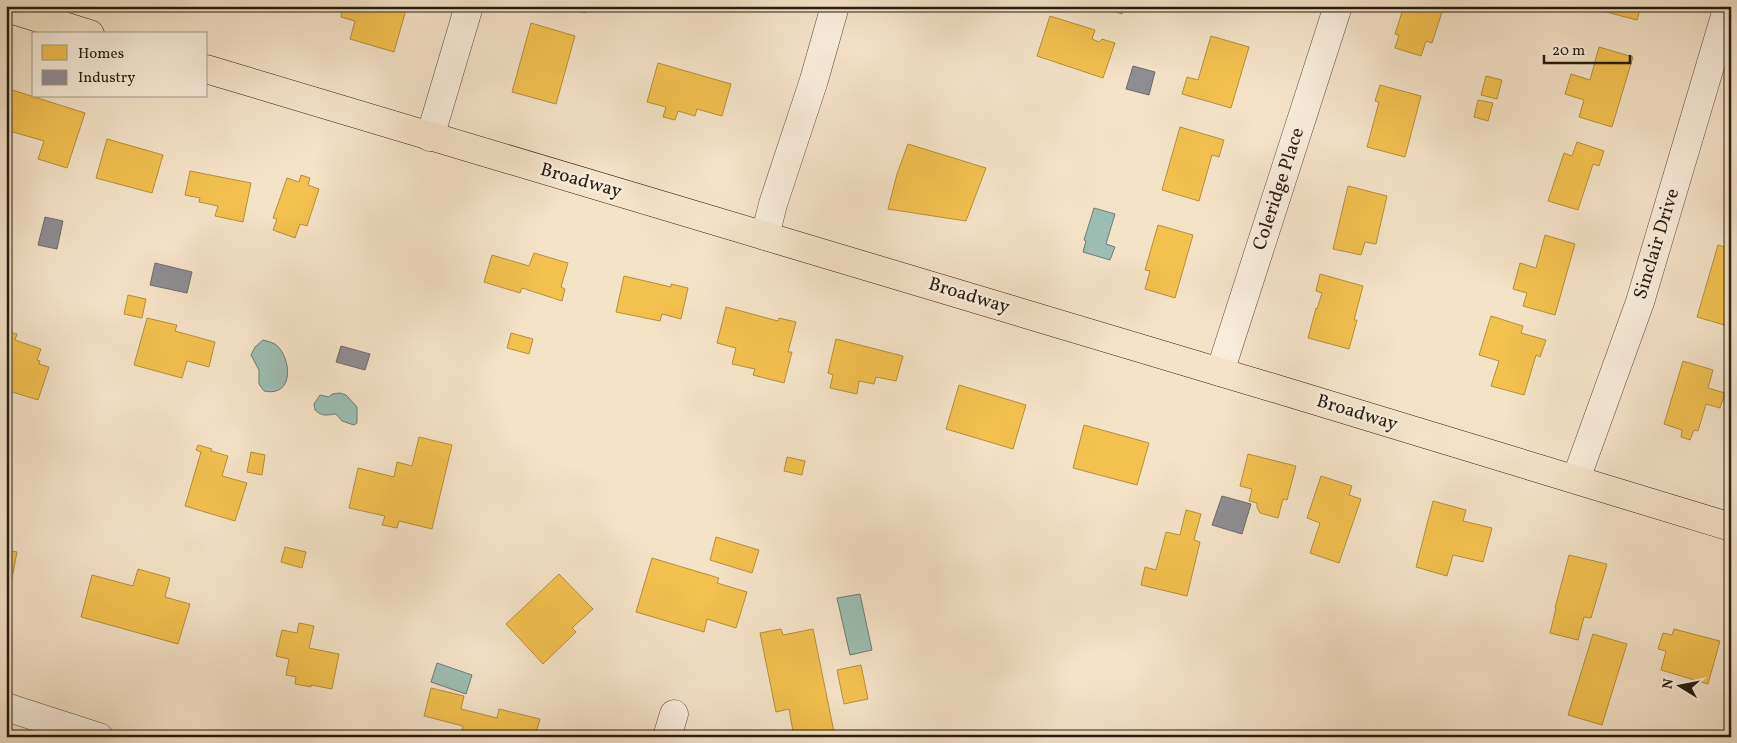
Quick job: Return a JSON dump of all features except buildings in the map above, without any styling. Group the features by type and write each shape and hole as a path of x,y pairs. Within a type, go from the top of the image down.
{"main road":[{"path":"6,8 84,32"},
{"name":"Broadway","path":"208,70 1731,527"}],"street":[{"path":"430,137 469,6"},
{"path":"765,236 773,204 814,80 835,6"},
{"name":"Coleridge Place","path":"1220,372 1338,6"},
{"name":"Sinclair Drive","path":"1576,479 1640,302 1728,6"},
{"path":"6,707 99,737"}],"water":[{"path":"1094,208 1115,214 1106,244 1115,247 1110,260 1083,252 1086,241 1084,240"},
{"path":"263,340 275,344 280,349 285,357 287,366 286,382 281,388 274,391 264,391 259,384 259,370 251,355 255,347"},
{"path":"340,393 346,395 357,407 357,423 354,425 342,421 336,414 323,415 315,410 314,404 320,395 329,397 332,394"},
{"path":"860,594 872,650 850,655 837,598"},
{"path":"437,663 472,675 466,694 431,682"}]}
